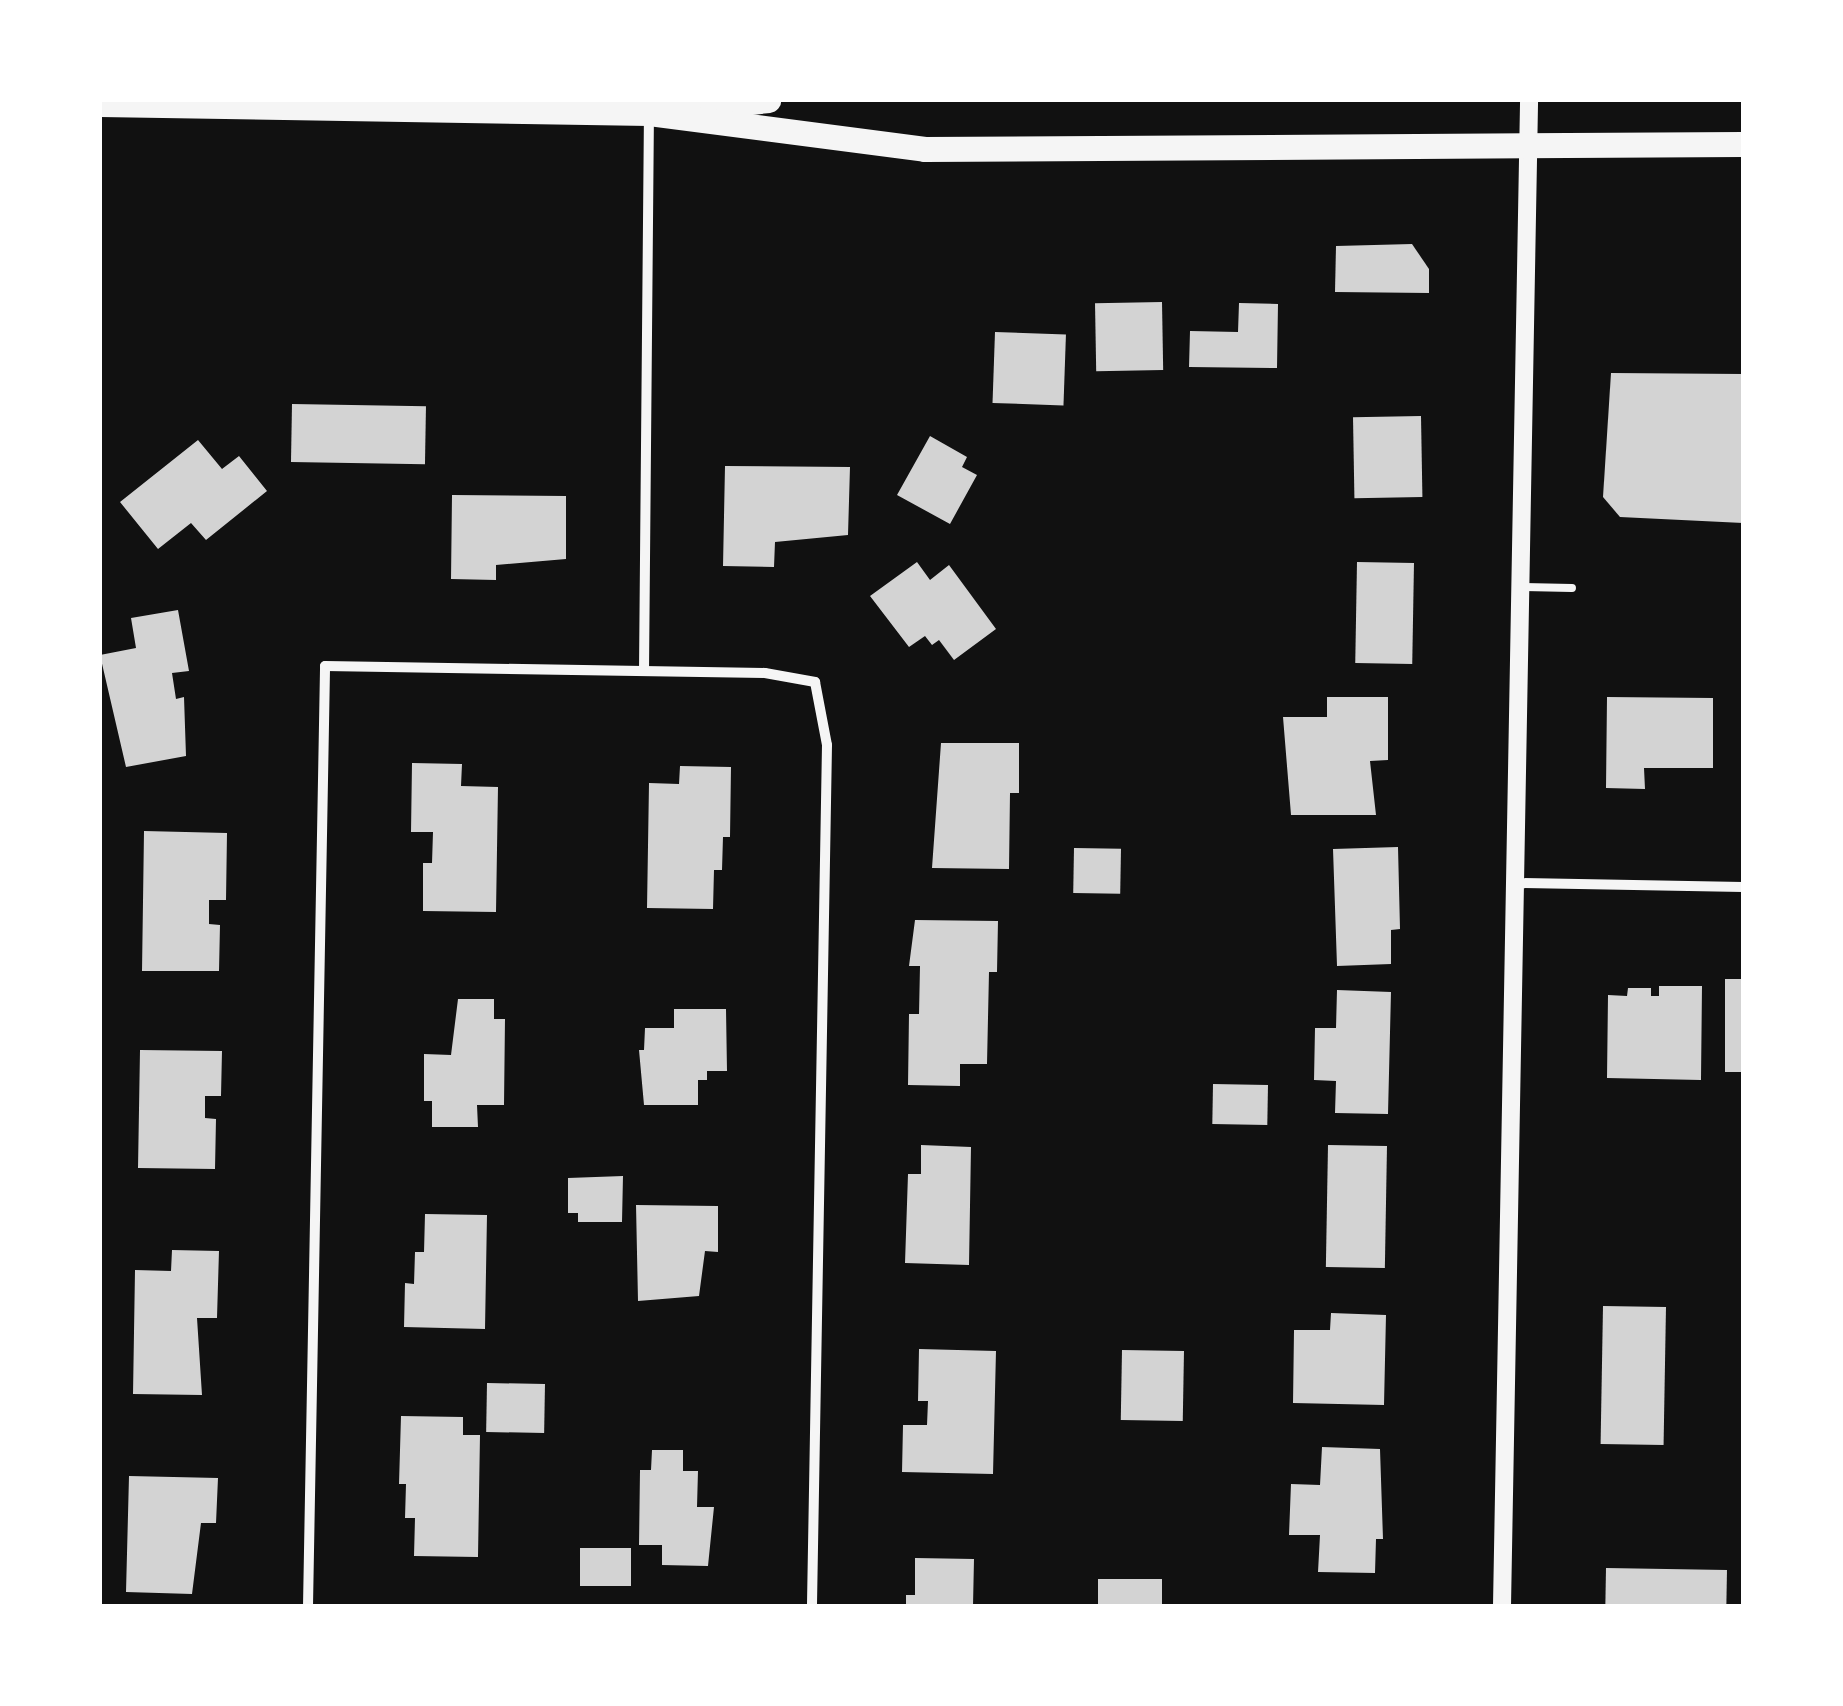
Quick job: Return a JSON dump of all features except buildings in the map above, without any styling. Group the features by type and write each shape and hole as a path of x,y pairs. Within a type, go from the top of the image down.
{"main road":[{"path":"648,113 768,100"},
{"path":"100,104 648,113 926,149 1743,144"}],"street":[{"path":"1502,1606 1529,100"},
{"path":"644,671 648,113"},
{"path":"308,1606 326,666 765,673 815,682 826,746 812,1606"},
{"path":"1517,883 1743,887"}],"lane":[{"path":"1522,587 1572,588"}]}
